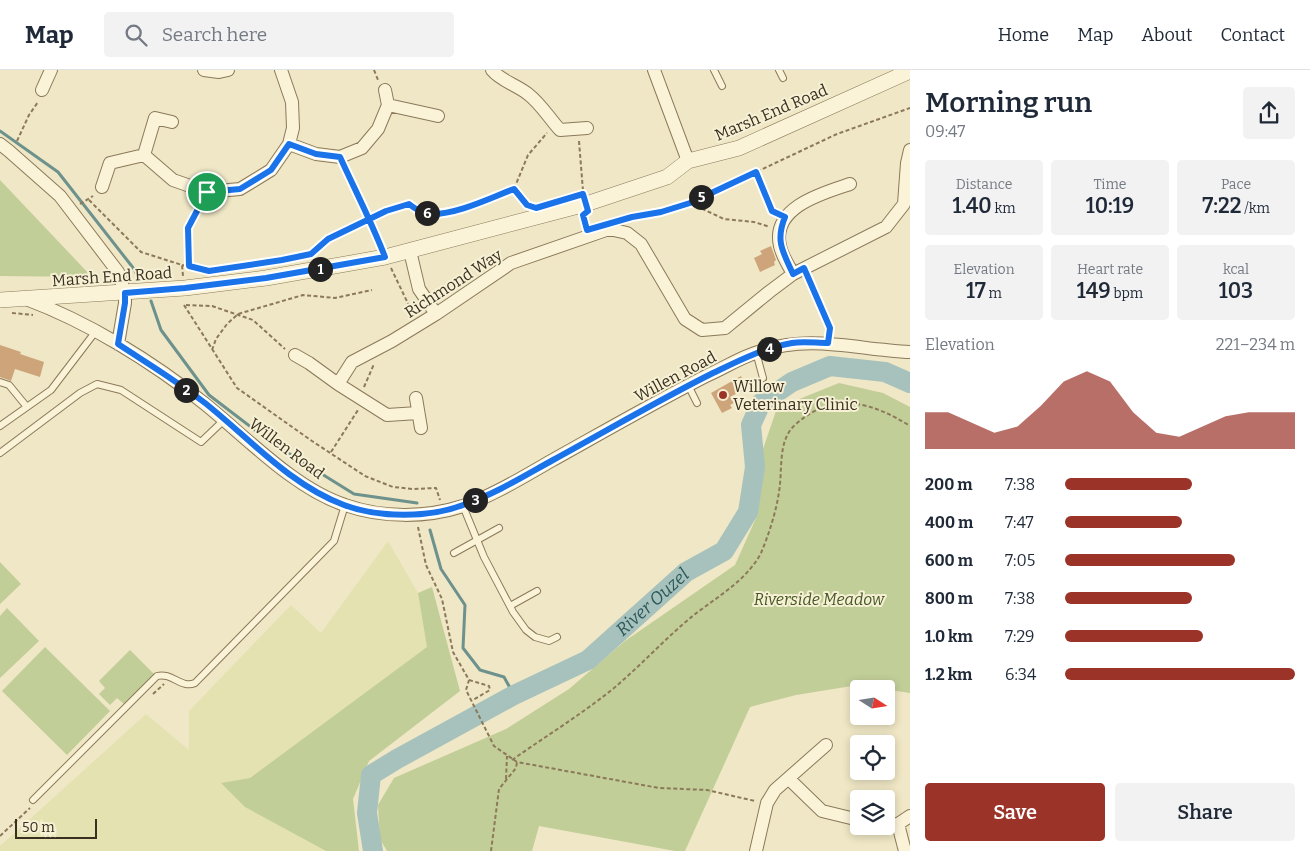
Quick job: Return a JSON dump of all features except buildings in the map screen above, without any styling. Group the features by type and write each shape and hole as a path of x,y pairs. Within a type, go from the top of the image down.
{"street":[{"path":"42,90 52,70"},
{"path":"204,70 219,72 228,70"},
{"path":"144,155 173,180 207,192 240,189 271,170 289,144 293,128 292,102 281,70"},
{"path":"492,70 496,75 528,93 547,112 560,130 583,129"},
{"path":"654,70 688,161"},
{"name":"Marsh End Road","path":"0,300 185,288 266,278 410,251 586,204 667,177 688,161 739,148 910,71"},
{"path":"289,144 316,154 340,157 362,148 378,129 388,104 385,90"},
{"path":"388,104 438,116"},
{"path":"144,155 155,118 172,122"},
{"path":"0,144 60,196 118,272 125,293 118,344"},
{"path":"102,187 110,163 144,155"},
{"name":"Richmond Way","path":"338,384 352,362 392,341 436,314 511,263 609,229 626,233 640,244 685,319 702,330 725,328 799,271 886,227 904,204 909,158"},
{"path":"799,271 780,246 780,230 785,217 797,206 850,184"},
{"path":"410,251 419,289 436,314"},
{"name":"Willen Road","path":"26,299 75,319 118,344 177,383 308,487 345,505 407,516 463,506 510,484 688,386 756,352 792,343 828,343 910,352"},
{"path":"295,356 309,363 387,415 418,413"},
{"path":"416,398 421,428"},
{"path":"756,851 767,803 775,790 826,745"},
{"path":"789,779 822,810 850,818"},
{"path":"895,824 910,816"},
{"path":"898,824 905,851"}],"lane":[{"path":"714,70 722,86"},
{"path":"779,70 783,78"},
{"path":"0,426 51,390 96,332"},
{"path":"756,352 763,378"},
{"path":"0,382 10,385 27,407"},
{"path":"0,453 80,393 97,384 121,390 202,442 224,420"},
{"path":"688,386 697,403"},
{"path":"33,800 157,676 167,676 186,684 195,683 334,541 345,505"},
{"path":"463,506 484,557 510,606 526,630 535,637 549,641 557,637"},
{"path":"454,553 499,528"},
{"path":"510,606 537,591"}],"path":[{"path":"16,141 29,115 40,99 42,90"},
{"path":"623,219 661,212 690,203 837,134 910,108"},
{"path":"182,265 209,271 311,254 328,239 386,211 409,204 416,210 430,214 459,210 514,189 528,155 554,123"},
{"path":"583,129 583,194 586,204"},
{"path":"340,157 418,325"},
{"path":"756,172 772,211 785,217"},
{"path":"514,189 527,205 536,208"},
{"path":"189,266 188,228 207,192"},
{"path":"690,203 724,218 754,222 780,230"},
{"path":"799,271 830,328 828,343"},
{"path":"212,350 216,339 227,324 238,314 303,295 335,298 372,290"},
{"path":"184,305 237,388 365,476 388,486 412,489 436,488 440,500"},
{"path":"512,760 613,688 678,628 750,570 760,553 772,522 780,491 784,444 794,425 808,414 827,405 845,403 869,405 892,414 910,426"},
{"path":"418,524 426,565 442,599 453,652 469,680 489,686 490,690 471,701"},
{"path":"469,680 466,690 494,746 512,760 659,788 707,790 767,803"},
{"path":"506,779 507,756"},
{"path":"491,851 499,789 516,768 517,762"}],"shaded area":[{"path":"388,541 418,593 428,647 250,778 222,783 246,807 326,851 0,851 0,846 146,714 189,750 189,711 291,605 321,633"}],"green space":[{"path":"0,180 92,277 0,276"},
{"name":"Riverside Meadow","path":"839,383 883,393 910,407 910,693 895,691 895,680 850,680 850,686 796,695 750,707 685,851 675,851 539,826 532,851 387,851 380,839 378,805 394,778 506,729 569,689 625,641 735,565 756,518 762,452 777,408"},
{"path":"0,562 21,584 0,604"},
{"path":"432,587 460,691 369,761 353,799 359,851 326,851 245,807 221,783 250,778 427,647 418,593"},
{"path":"7,608 39,641 0,678 0,616"},
{"path":"45,647 110,711 67,755 2,691"},
{"path":"130,650 155,675 125,705 117,698 110,705 99,694 105,688 99,681"}],"waterway":[{"path":"0,131 58,172 134,269 138,278"},
{"path":"151,301 161,330 209,395 272,443 354,494 417,503"},
{"name":"River Ouzel","path":"373,851 367,813 371,775 514,695 588,660 686,572 724,551 748,512 755,467 751,425 761,403 792,382 830,366 885,372 910,383"},
{"path":"430,530 441,569 465,605 463,648 480,670 504,677 514,695"}],"place":[{"name":"Willow Veterinary Clinic","path":"723,395"}],"route":[{"path":"207,192 188,228 189,266 209,271 311,254 328,239 369,220 386,211 409,204 416,210 430,214 459,210 514,189 527,205 536,208 583,194 588,211 583,215 587,230 690,203 756,172 772,211 785,217 780,230 780,246 793,274 804,268 830,328 828,343 792,343 756,352 688,386 510,484 463,506 407,516 345,505 308,487 277,464 204,403 118,344 125,293 266,278 385,257 381,246 369,220 340,157 316,154 289,144 271,170 240,189 207,192"}]}
